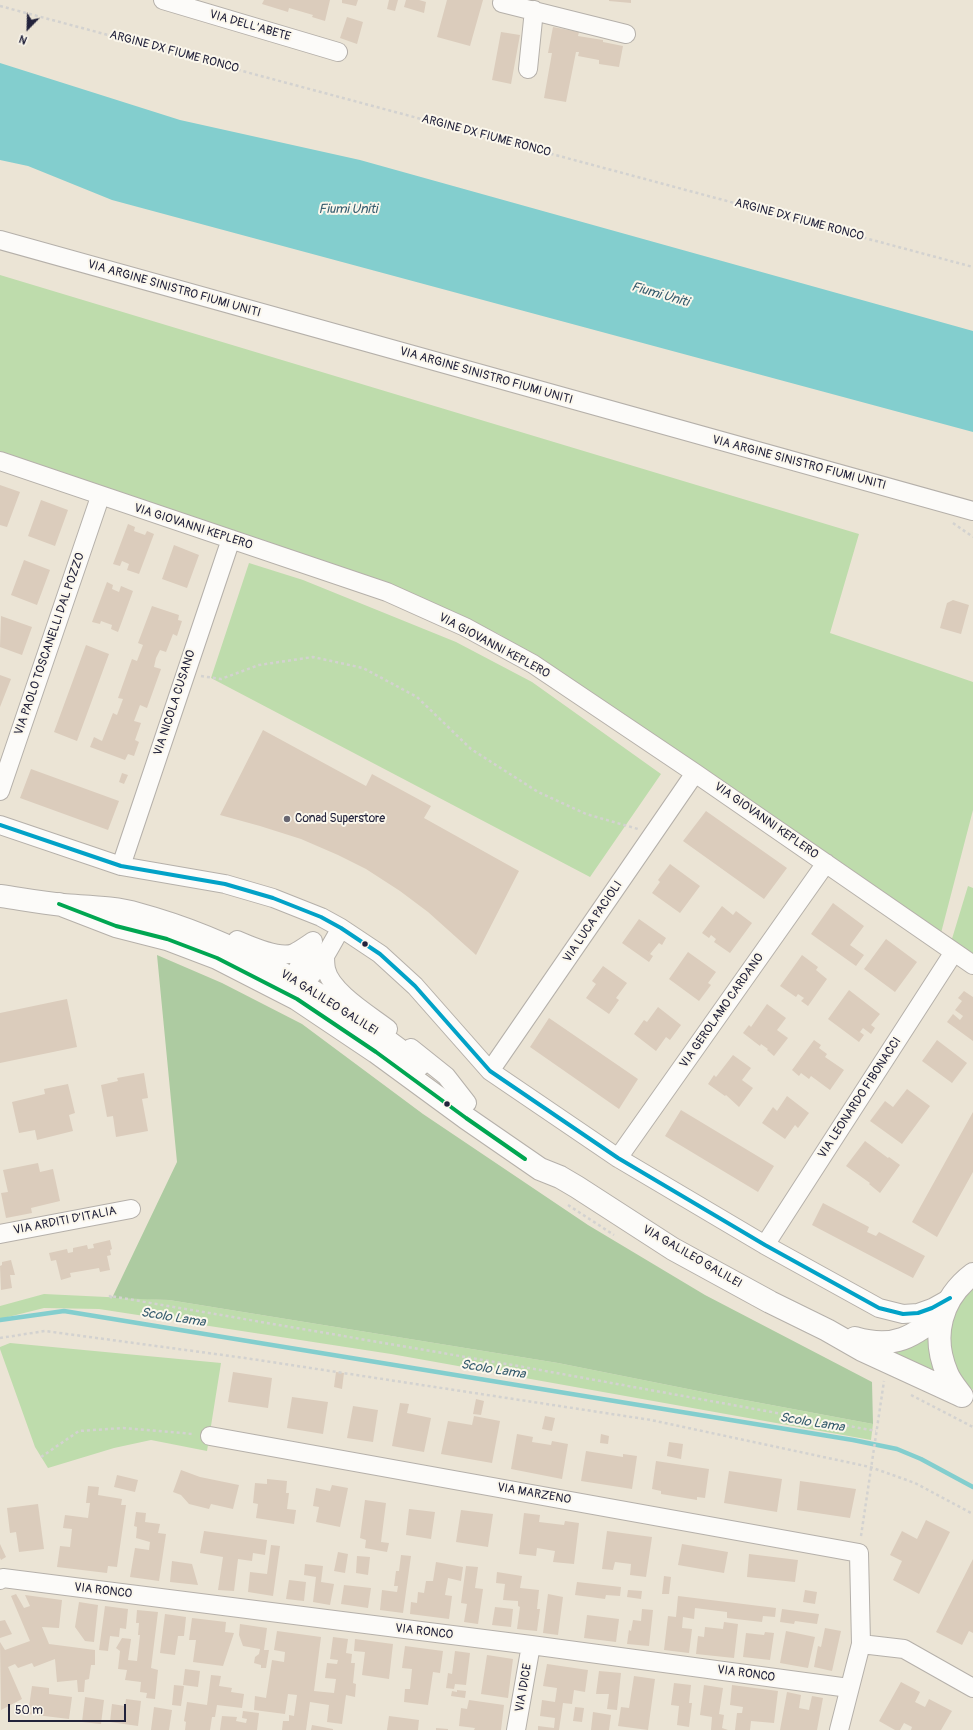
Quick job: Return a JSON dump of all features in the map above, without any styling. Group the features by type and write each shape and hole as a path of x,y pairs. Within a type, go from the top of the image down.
{"main road":[{"name":"VIA GALILEO GALILEI","path":"0,896 59,904 118,909 138,914 219,942 300,982 379,1034 467,1103 550,1162 560,1177"},
{"name":"VIA GALILEO GALILEI","path":"59,904 116,926 167,939 217,958 297,999 365,1045 540,1169 560,1177 673,1249 862,1350 967,1400"},
{"name":"VIA GALILEO GALILEI","path":"827,1330 868,1342 887,1343 902,1339 919,1332 957,1292"},
{"path":"957,1292 939,1333 940,1354 947,1375 967,1400"}],"street":[{"name":"VIA DELL'ABETE","path":"163,0 338,52"},
{"path":"503,0 502,2 626,34"},
{"path":"528,69 534,10"},
{"name":"VIA ARGINE SINISTRO FIUMI UNITI","path":"0,240 973,511"},
{"name":"VIA GIOVANNI KEPLERO","path":"0,462 387,592 465,627 532,664 695,773 973,965"},
{"name":"VIA PAOLO TOSCANELLI DAL POZZO","path":"0,791 100,496"},
{"name":"VIA NICOLA CUSANO","path":"121,866 231,539"},
{"name":"VIA LUCA PACIOLI","path":"490,1072 695,773"},
{"path":"0,825 121,866 224,884 273,898 321,917 341,928 380,954 415,986 490,1072 618,1158 765,1245 879,1308 903,1314 918,1313 932,1308 957,1292 973,1262"},
{"name":"VIA GEROLAMO CARDANO","path":"618,1158 826,863"},
{"path":"138,914 179,919 263,950 282,954 319,947"},
{"path":"321,917 319,947 330,979 337,988 446,1076 467,1103"},
{"path":"341,928 319,947 297,970 296,975 304,992 316,1004 356,1030 363,1038 365,1045"},
{"name":"VIA LEONARDO FIBONACCI","path":"765,1245 954,952"},
{"path":"217,958 231,958 286,984 300,982"},
{"name":"VIA ARDITI D'ITALIA","path":"0,1234 131,1209"},
{"name":"VIA MARZENO","path":"210,1436 859,1553"},
{"path":"839,1730 861,1644 859,1553"},
{"name":"VIA RONCO","path":"0,1580 3,1578 531,1645 849,1688"},
{"path":"861,1644 904,1649 973,1688"},
{"name":"VIA IDICE","path":"516,1730 531,1645"}],"path":[{"name":"ARGINE DX FIUME RONCO","path":"0,6 973,267"},
{"path":"185,674 220,679 259,665 313,657 363,668 417,697 472,749 538,792 586,814 654,834"},
{"path":"112,1298 110,1296 510,1365 876,1432"},
{"path":"0,1338 45,1331 245,1358 651,1420 870,1467 914,1483 973,1514"},
{"path":"859,1553 870,1467 884,1381"},
{"path":"41,1456 79,1431 123,1428 210,1436"}],"green space":[{"path":"0,275 859,534 830,633 973,682 973,810 941,933 696,763 499,634 397,588 0,452"},
{"path":"249,563 303,580 456,642 532,682 661,774 590,877 211,678"},
{"path":"968,886 973,888 973,957 951,942"},
{"path":"157,955 222,983 302,1024 423,1114 588,1225 705,1295 872,1382 873,1424 558,1363 169,1300 112,1298 177,1162"},
{"path":"973,1289 973,1390 960,1376 956,1367 950,1338 956,1311"},
{"path":"44,1294 169,1300 558,1363 873,1424 871,1440 391,1354 99,1309 44,1308 0,1319 0,1306"},
{"path":"933,1336 940,1374 883,1348 909,1346"},
{"path":"10,1343 221,1363 207,1451 151,1440 114,1448 48,1468 35,1447 0,1349 0,1347"}],"water":[{"name":"Fiumi Uniti","path":"0,63 180,120 360,160 973,331 973,432 112,200 28,166 0,160"}],"building":[{"path":"264,0 330,0 325,21 312,17 313,15 289,8 288,12 262,4"},
{"path":"342,0 358,0 356,6 342,3"},
{"path":"389,0 398,0 395,11 387,9"},
{"path":"406,0 419,0 426,2 424,13 404,7"},
{"path":"447,0 483,0 470,46 437,37"},
{"path":"631,0 631,3 609,1"},
{"path":"347,17 363,22 357,44 340,38"},
{"path":"553,27 579,32 578,36 603,40 603,42 623,46 619,67 599,64 599,60 578,56 579,52 576,52 566,102 544,98 552,53 548,53"},
{"path":"501,32 520,35 511,84 492,80"},
{"path":"0,485 20,492 7,527 0,525"},
{"path":"41,500 68,510 55,546 28,536"},
{"path":"128,524 135,527 134,531 145,535 147,531 154,534 139,574 127,570 129,564 122,561 120,566 113,564"},
{"path":"174,545 199,555 187,588 162,579"},
{"path":"24,560 50,570 37,605 11,595"},
{"path":"107,582 113,585 112,589 119,592 121,586 133,591 118,632 111,629 112,625 101,621 100,624 92,622"},
{"path":"953,600 969,605 961,634 940,628 947,603"},
{"path":"152,606 179,615 178,620 182,621 177,636 173,634 166,652 160,650 156,658 154,667 161,669 147,708 140,705 134,721 141,723 135,740 139,742 134,756 128,754 125,760 90,747 94,737 102,741 113,713 117,715 123,699 118,698 132,659 137,661 143,645 138,643"},
{"path":"1,616 32,627 22,655 0,647"},
{"path":"86,645 109,654 77,741 54,732"},
{"path":"0,675 11,679 0,707"},
{"path":"263,730 366,786 372,774 431,806 424,818 519,871 476,955 428,912 400,891 366,869 301,839 220,815"},
{"path":"31,769 119,801 108,830 20,798"},
{"path":"122,773 128,775 124,784 119,782"},
{"path":"706,811 787,868 764,899 683,841"},
{"path":"670,864 700,886 680,913 652,893 660,882 658,880"},
{"path":"833,903 864,926 850,945 864,955 856,966 811,934"},
{"path":"722,906 733,915 736,911 752,923 730,953 714,942 716,939 711,935 709,938 702,933"},
{"path":"639,919 666,938 662,945 659,943 650,954 653,956 649,962 622,943"},
{"path":"886,939 917,962 895,992 864,969"},
{"path":"688,952 716,972 708,983 711,985 699,1001 669,979"},
{"path":"802,955 818,967 816,970 827,979 808,1006 801,1001 804,998 798,994 796,997 780,986"},
{"path":"603,966 627,983 616,998 619,1000 609,1014 586,998 596,984 592,981"},
{"path":"849,990 880,1014 871,1025 875,1028 871,1034 863,1028 860,1032 864,1035 859,1042 828,1019"},
{"path":"964,991 973,997 973,1041 947,1022 953,1014 960,1020 963,1016 955,1010 962,1001 958,998"},
{"path":"67,999 77,1047 0,1063 0,1013"},
{"path":"767,1004 786,1018 777,1030 788,1038 774,1056 767,1050 768,1049 761,1044 760,1046 743,1033 749,1025 751,1027"},
{"path":"658,1007 681,1025 670,1040 666,1037 656,1051 634,1034 644,1020 647,1022"},
{"path":"549,1018 638,1079 619,1109 530,1047"},
{"path":"814,1040 821,1045 819,1048 827,1054 825,1057 844,1070 830,1090 811,1076 809,1079 801,1073 799,1076 792,1070"},
{"path":"937,1040 967,1063 952,1083 922,1061"},
{"path":"733,1055 751,1068 742,1080 753,1088 739,1107 726,1095 725,1096 708,1084 714,1075 716,1077"},
{"path":"144,1073 148,1098 142,1099 148,1131 116,1137 113,1116 107,1117 101,1085 118,1081 117,1078"},
{"path":"68,1084 75,1113 69,1115 73,1131 37,1140 35,1130 19,1133 12,1102 45,1094 44,1089"},
{"path":"907,1089 930,1106 902,1144 870,1121 885,1101 893,1107"},
{"path":"787,1096 809,1113 798,1128 795,1125 785,1139 762,1123 773,1107 777,1111"},
{"path":"681,1110 774,1166 758,1192 665,1136"},
{"path":"973,1112 973,1172 937,1237 912,1222"},
{"path":"865,1141 900,1165 880,1193 869,1184 870,1183 846,1166"},
{"path":"38,1163 40,1172 53,1169 60,1201 31,1208 32,1213 6,1218 1,1193 8,1192 3,1170"},
{"path":"823,1203 869,1227 867,1232 876,1236 879,1232 925,1256 913,1278 812,1225"},
{"path":"110,1240 112,1249 110,1250 111,1255 107,1256 110,1270 100,1272 99,1268 70,1273 71,1277 61,1280 56,1260 51,1261 49,1253 67,1249 68,1253 73,1252 73,1248 87,1245 88,1249 94,1248 93,1244"},
{"path":"11,1260 15,1275 10,1275 12,1288 1,1290 0,1266 2,1265 2,1262"},
{"path":"233,1372 272,1378 268,1408 228,1402"},
{"path":"336,1372 344,1373 342,1389 334,1387"},
{"path":"292,1397 328,1402 323,1434 287,1428"},
{"path":"476,1399 484,1401 481,1415 473,1414"},
{"path":"400,1403 409,1404 407,1413 431,1418 424,1452 392,1446"},
{"path":"353,1406 378,1410 373,1442 347,1438"},
{"path":"474,1416 500,1421 492,1463 441,1454 448,1421 472,1425"},
{"path":"545,1416 555,1418 552,1431 542,1429"},
{"path":"517,1434 533,1437 532,1442 551,1445 552,1441 568,1444 562,1479 511,1469"},
{"path":"601,1434 609,1436 608,1444 600,1443"},
{"path":"669,1442 683,1444 681,1459 667,1456"},
{"path":"586,1451 623,1457 623,1454 637,1456 632,1489 581,1481"},
{"path":"656,1461 709,1469 705,1498 697,1497 697,1500 661,1494 661,1491 652,1489"},
{"path":"181,1470 200,1477 239,1485 233,1509 211,1504 209,1509 189,1504 181,1495 173,1492"},
{"path":"729,1471 782,1479 777,1512 724,1503"},
{"path":"117,1475 138,1480 135,1492 114,1487"},
{"path":"267,1479 287,1481 286,1493 289,1493 287,1509 296,1510 294,1524 256,1518 258,1504 253,1503 255,1483 267,1484"},
{"path":"800,1481 856,1489 850,1518 797,1510"},
{"path":"332,1485 348,1488 340,1527 316,1522 319,1507 313,1506 316,1488 330,1491"},
{"path":"88,1486 99,1487 98,1495 122,1499 121,1505 126,1505 117,1567 108,1566 107,1573 57,1567 60,1546 70,1547 72,1529 63,1528 65,1515 88,1518 90,1503 86,1503"},
{"path":"365,1500 386,1503 381,1542 389,1543 387,1552 365,1548 366,1540 360,1538"},
{"path":"38,1504 44,1549 19,1552 16,1532 10,1533 7,1508"},
{"path":"409,1509 435,1512 431,1539 406,1535"},
{"path":"461,1510 493,1514 488,1547 456,1542"},
{"path":"136,1512 146,1513 145,1522 160,1524 158,1533 166,1534 159,1581 130,1577 135,1548 149,1550 150,1542 136,1538 137,1527 134,1526"},
{"path":"524,1513 540,1515 539,1522 564,1525 565,1521 579,1523 574,1564 553,1562 555,1551 537,1548 536,1556 519,1554"},
{"path":"926,1520 950,1532 919,1594 893,1580 902,1561 890,1555 902,1531 917,1539"},
{"path":"204,1531 267,1540 265,1555 253,1553 252,1561 238,1559 234,1591 218,1590 223,1557 200,1553"},
{"path":"607,1531 652,1537 646,1577 630,1575 631,1564 615,1562 613,1570 602,1569"},
{"path":"0,1544 6,1557 1,1560 0,1558"},
{"path":"682,1544 728,1552 724,1573 678,1565"},
{"path":"271,1545 280,1546 273,1596 248,1592 250,1572 267,1574"},
{"path":"338,1552 348,1554 345,1573 334,1571"},
{"path":"749,1554 798,1560 795,1582 747,1577"},
{"path":"401,1555 411,1556 403,1613 380,1610 382,1590 397,1592 398,1586 394,1586 396,1571 399,1571"},
{"path":"357,1556 370,1557 368,1575 356,1573"},
{"path":"973,1559 973,1633 969,1631 962,1645 936,1632"},
{"path":"172,1561 192,1564 198,1585 170,1582"},
{"path":"436,1562 463,1567 461,1581 448,1578 445,1595 452,1596 449,1619 410,1614 411,1602 417,1603 418,1592 424,1593 426,1581 433,1581"},
{"path":"305,1564 323,1566 321,1582 334,1584 330,1605 313,1602 316,1577 304,1575"},
{"path":"466,1566 478,1567 475,1588 483,1589 478,1624 464,1622 467,1604 461,1603"},
{"path":"497,1572 522,1576 520,1588 539,1590 537,1609 540,1609 537,1631 517,1629 520,1607 518,1606 518,1601 503,1600 505,1584 496,1583"},
{"path":"664,1576 671,1577 669,1594 662,1594"},
{"path":"289,1580 306,1582 304,1601 286,1599"},
{"path":"577,1582 621,1587 620,1596 606,1595 605,1599 575,1595"},
{"path":"344,1585 371,1588 368,1608 341,1604"},
{"path":"628,1590 642,1591 641,1599 627,1597"},
{"path":"805,1590 817,1592 815,1604 803,1602"},
{"path":"16,1594 24,1608 30,1606 25,1595 62,1600 59,1628 42,1627 49,1644 95,1650 95,1665 91,1665 89,1679 85,1680 84,1692 78,1692 77,1680 57,1682 55,1659 34,1667 32,1663 18,1668 15,1664 8,1667 22,1699 1,1710 0,1642 5,1650 30,1641 11,1596"},
{"path":"548,1594 563,1597 558,1635 543,1633"},
{"path":"678,1596 776,1608 775,1617 763,1616 762,1622 727,1618 727,1612 695,1608 694,1619 683,1617 682,1628 692,1629 689,1653 664,1650 668,1616 676,1617"},
{"path":"79,1602 98,1605 94,1642 85,1641 75,1627"},
{"path":"105,1606 128,1609 126,1629 120,1628 119,1637 110,1636 108,1651 99,1650"},
{"path":"495,1607 513,1609 511,1627 492,1625"},
{"path":"642,1609 653,1610 649,1646 627,1644 629,1630 631,1631 633,1620 641,1621"},
{"path":"782,1609 819,1614 817,1624 795,1621 794,1624 780,1622"},
{"path":"137,1610 158,1612 151,1668 158,1670 155,1699 146,1698 147,1693 140,1692 141,1682 125,1680 127,1670 118,1669 120,1651 116,1648 122,1638 131,1639 128,1660 137,1661 140,1635 138,1635 139,1623 136,1623"},
{"path":"165,1614 186,1617 184,1636 178,1636 175,1655 160,1653"},
{"path":"587,1615 619,1619 616,1642 584,1638"},
{"path":"192,1618 226,1622 225,1632 234,1633 223,1666 193,1662 196,1640 189,1640"},
{"path":"5,1620 12,1634 0,1638 0,1621"},
{"path":"724,1622 738,1624 734,1658 696,1654 698,1636 704,1637 705,1627 723,1629"},
{"path":"240,1624 267,1628 264,1650 269,1650 266,1668 261,1668 261,1665 254,1663 255,1657 259,1654 260,1649 243,1646 239,1635"},
{"path":"825,1628 841,1631 832,1671 814,1667 818,1646 821,1647"},
{"path":"277,1631 321,1637 314,1691 334,1693 336,1679 325,1678 327,1663 337,1664 338,1660 330,1659 333,1637 348,1639 346,1653 352,1654 351,1663 355,1663 353,1683 356,1684 355,1697 346,1695 342,1724 327,1722 329,1705 310,1702 306,1730 282,1730 283,1721 289,1721 289,1715 294,1716 297,1695 288,1694 285,1714 254,1710 255,1696 266,1698 272,1660 284,1662 285,1652 274,1650"},
{"path":"786,1631 815,1637 808,1668 780,1663"},
{"path":"765,1632 774,1633 770,1660 743,1657 746,1633 764,1635"},
{"path":"355,1639 393,1644 389,1679 362,1675 365,1652 354,1651"},
{"path":"405,1646 443,1651 440,1673 433,1672 428,1705 404,1702 405,1689 410,1689 412,1669 402,1668"},
{"path":"455,1651 470,1653 466,1685 455,1684 454,1689 446,1688 448,1673 452,1674"},
{"path":"487,1655 513,1659 508,1698 481,1694"},
{"path":"547,1664 588,1670 585,1692 574,1690 572,1704 563,1703 559,1730 538,1730 538,1726 554,1728 555,1718 540,1716 542,1700 555,1702 557,1688 543,1686"},
{"path":"185,1669 200,1671 198,1687 183,1685"},
{"path":"599,1671 621,1673 617,1710 607,1709 609,1694 596,1694"},
{"path":"211,1675 221,1676 219,1686 232,1688 231,1692 244,1694 242,1708 217,1705 215,1717 212,1717 210,1730 185,1730 186,1722 184,1721 187,1702 207,1705"},
{"path":"634,1676 655,1679 648,1730 618,1726 621,1707 629,1708"},
{"path":"901,1682 920,1692 915,1702 925,1707 929,1699 952,1711 941,1730 911,1730 912,1727 904,1723 900,1730 895,1730 879,1721"},
{"path":"674,1683 691,1685 689,1703 692,1703 689,1727 677,1725 679,1706 671,1705"},
{"path":"174,1685 184,1686 181,1706 172,1705"},
{"path":"704,1685 723,1688 719,1714 724,1715 722,1728 728,1730 711,1730 712,1717 700,1715"},
{"path":"732,1685 778,1691 774,1723 751,1721 750,1730 735,1730 737,1713 742,1713 743,1707 730,1705"},
{"path":"32,1686 49,1688 49,1694 72,1697 69,1719 28,1714"},
{"path":"457,1690 466,1691 465,1698 451,1696 452,1691 457,1692"},
{"path":"787,1692 801,1695 799,1708 809,1710 812,1696 823,1698 817,1730 780,1730"},
{"path":"85,1697 104,1700 101,1724 82,1722"},
{"path":"126,1699 141,1701 138,1726 110,1722 112,1704 125,1706"},
{"path":"469,1700 504,1705 501,1730 474,1730 475,1728 459,1726 461,1708 467,1709"},
{"path":"154,1707 172,1710 169,1730 151,1730"},
{"path":"575,1707 584,1708 582,1722 573,1721"},
{"path":"243,1711 259,1713 257,1730 220,1730 222,1716 237,1717 236,1721 246,1723 247,1719 242,1718"},
{"path":"593,1712 611,1715 609,1730 591,1730"},
{"path":"389,1716 419,1720 418,1730 387,1730"},
{"path":"312,1725 333,1729 333,1730 311,1730"},
{"path":"436,1728 448,1729 448,1730 436,1730"}],"waterway":[{"name":"Scolo Lama","path":"0,1320 64,1311 853,1440 897,1449 921,1459 973,1487"}],"transit line":[{"path":"0,825 121,866 225,884 273,898 321,917 341,928 380,954 415,986 490,1071 618,1158 765,1245 879,1308 903,1314 918,1313 932,1308 950,1298"},
{"path":"59,904 116,926 167,939 217,958 297,999 376,1052 525,1159"}],"place":[{"name":"Conad Superstore","path":"287,819"}]}
